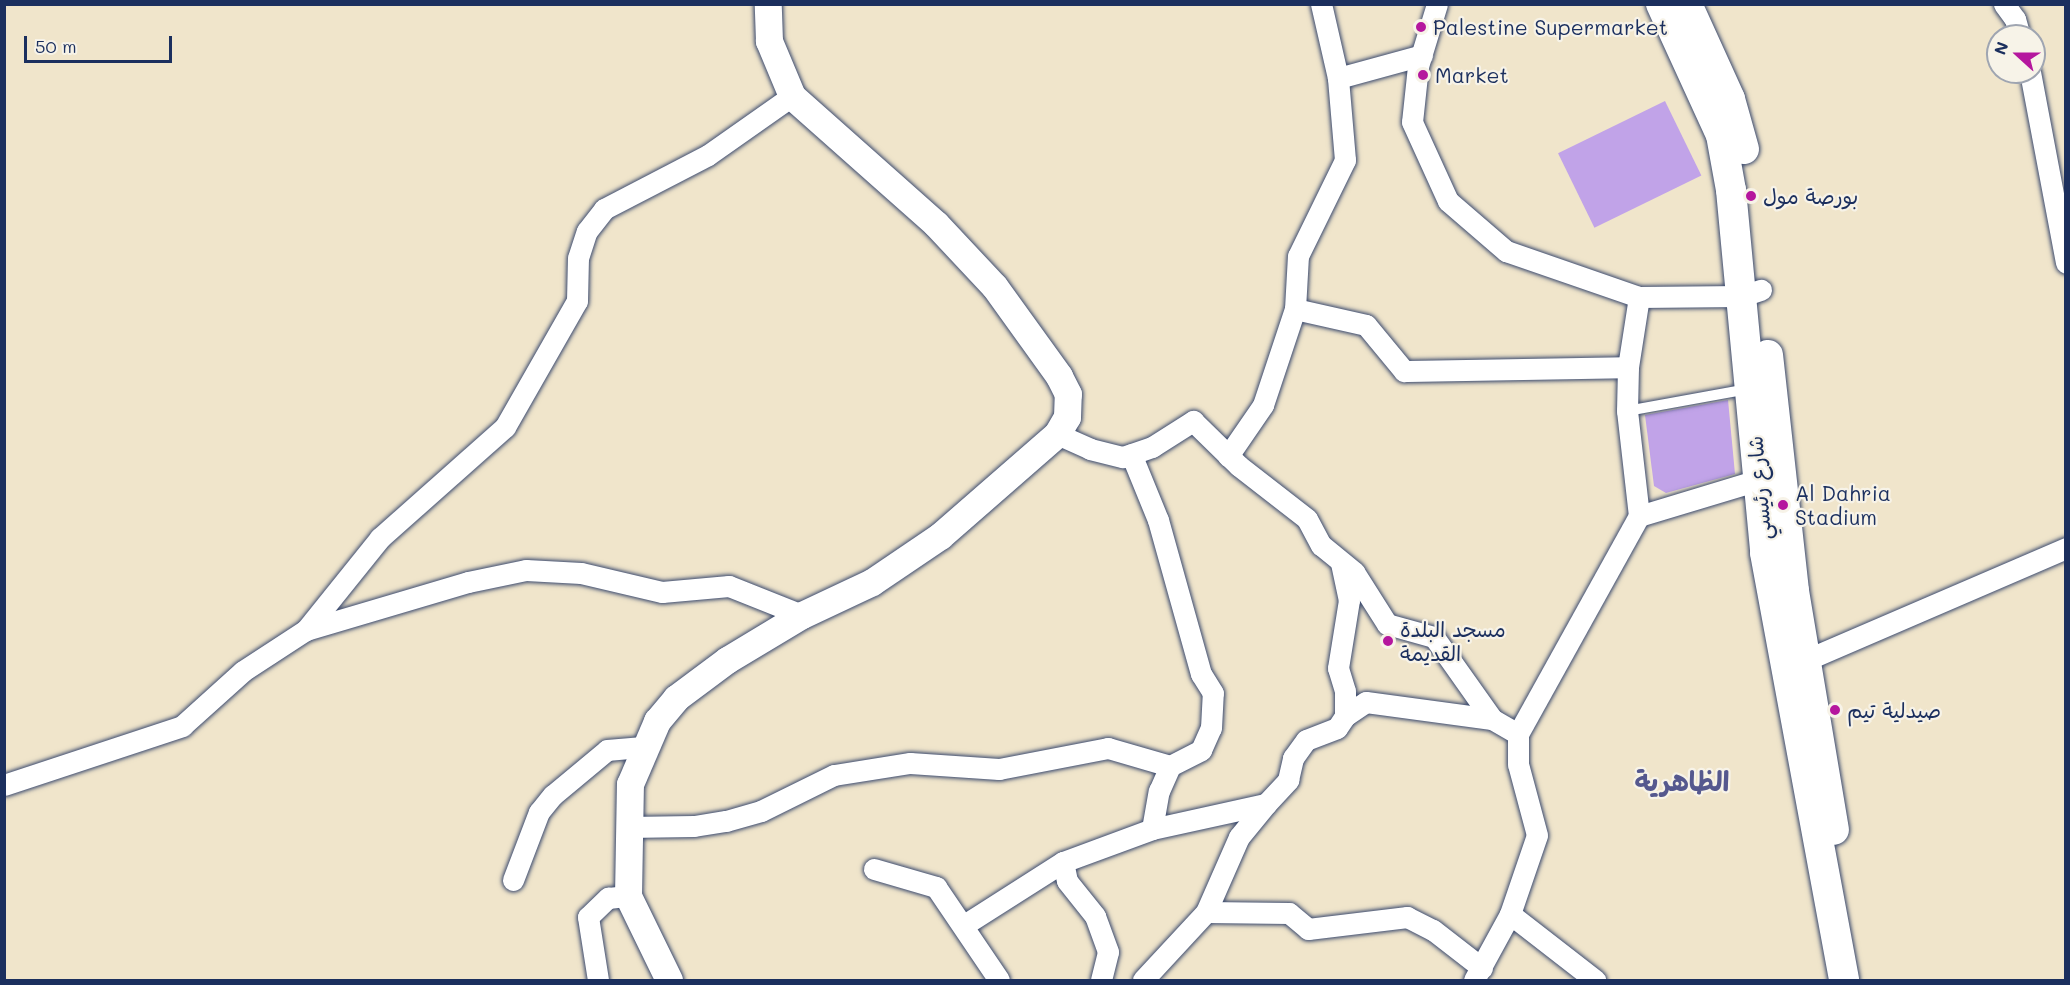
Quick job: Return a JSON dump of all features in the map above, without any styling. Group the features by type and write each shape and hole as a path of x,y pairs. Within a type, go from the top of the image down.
{"main road":[{"name":"شارع رئيسي","path":"1661,4 1721,135 1751,293 1794,591 1794,655 1844,981"},
{"name":"شارع رئيسي","path":"1687,4 1730,99 1744,150 1751,293 1750,389 1765,553 1794,655 1861,981"}],"street":[{"path":"669,981 628,896 627,827 630,784 643,747 657,721 676,698 727,660 802,615 872,582 940,536 1057,435 1067,417 1068,394 994,286 936,224 792,96 769,41 768,4"},
{"path":"1228,456 1263,405 1295,309 1298,256 1345,160 1338,78 1321,4"},
{"path":"1437,4 1422,54 1412,122 1448,201 1506,251 1640,297 1751,293"},
{"path":"2004,4 2016,24"},
{"path":"1338,78 1422,54"},
{"path":"2032,84 2066,263"},
{"path":"306,630 380,538 505,427 531,375 577,301 578,258 587,231 604,209 708,155 792,96"},
{"path":"1206,912 1289,913 1308,929 1407,917 1433,930 1478,974 1510,914 1537,836 1518,764 1518,734 1639,516 1627,411 1628,367 1640,297"},
{"path":"1295,309 1366,325 1404,371 1628,367"},
{"path":"1057,435 1090,449 1123,457 1152,447 1193,422 1228,456 1307,519 1321,545 1354,572 1387,624 1434,637 1492,719"},
{"path":"1131,454 1158,520 1201,674 1213,693 1211,728 1201,750 1170,766 1159,791 1152,829"},
{"path":"1639,516 1758,480"},
{"path":"1794,655 2066,548"},
{"path":"1341,561 1349,600 1338,668 1345,691 1344,716"},
{"path":"4,785 182,726 243,671 306,630 468,582 526,570 581,573 662,592 729,586 802,615"},
{"path":"1151,977 1206,912 1239,837 1288,780 1293,758 1306,740 1337,728 1344,716 1366,702 1492,719 1518,734"},
{"path":"513,880 539,812 553,795 607,750 643,747"},
{"path":"627,827 694,826 726,820 761,811 834,775 910,763 999,769 1108,748 1170,766"},
{"path":"964,925 1063,862 1152,829 1266,804"},
{"path":"1063,862 1067,881 1095,916 1108,951 1101,981"},
{"path":"874,869 936,887 964,925 999,981"},
{"path":"598,981 588,917 608,898 628,896"},
{"path":"1510,914 1595,981"}],"lane":[{"path":"1627,411 1750,389"}],"building":[{"path":"1665,101 1701,176 1594,228 1558,153"},
{"path":"1728,400 1735,474 1666,493 1654,486 1645,415"}],"place":[{"name":"Palestine Supermarket","path":"1421,27"},
{"name":"Market","path":"1423,75"},
{"name":"بورصة مول","path":"1751,196"},
{"name":"Al Dahria Stadium","path":"1783,505"},
{"name":"مسجد البلدة القديمة","path":"1388,641"},
{"name":"صيدلية تيم","path":"1835,710"}],"district":[{"name":"الظاهرية","path":"1682,781"}]}
